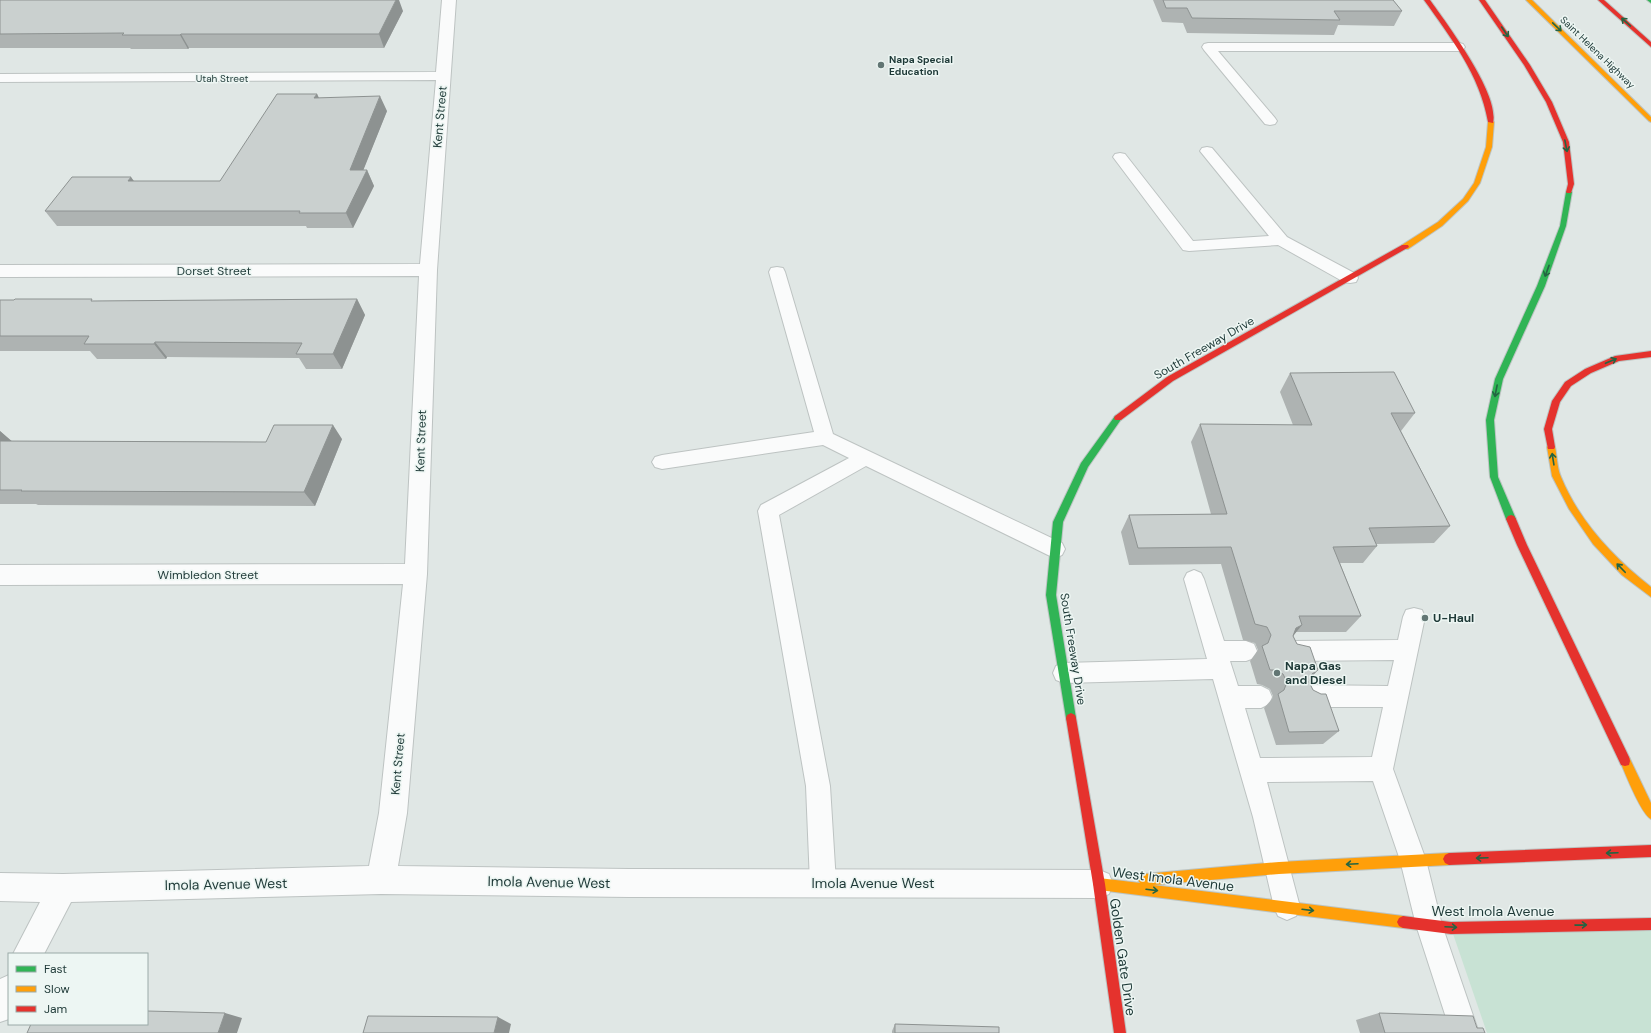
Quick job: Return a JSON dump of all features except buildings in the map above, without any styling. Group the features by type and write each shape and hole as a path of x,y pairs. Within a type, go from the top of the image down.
{"main road":[{"name":"South Freeway Drive","path":"1099,884 1051,595 1058,522 1084,465 1117,418 1170,379 1396,253 1440,224 1466,200 1477,182 1489,147 1491,127 1490,111 1485,94 1459,47 1427,0"},
{"path":"1482,0 1527,65 1549,102 1566,142 1571,184 1563,226 1541,286 1498,379 1490,420 1494,477 1526,552 1643,800 1651,813"},
{"name":"Saint Helena Highway","path":"1529,0 1651,120"},
{"path":"1601,0 1651,45"},
{"path":"1651,354 1618,358 1588,371 1568,384 1556,401 1548,429 1556,476 1572,506 1596,541 1625,572 1651,593"},
{"name":"West Imola Avenue","path":"1099,884 1279,868 1413,860 1651,851"},
{"name":"West Imola Avenue","path":"1099,884 1451,928 1651,924"},
{"name":"Golden Gate Drive","path":"1099,884 1120,1033"}],"street":[{"name":"Kent Street","path":"381,880 393,813 416,574 428,270 444,76 448,0"},
{"name":"Utah Street","path":"0,78 444,76"},
{"name":"Dorset Street","path":"0,271 428,270"},
{"name":"Wimbledon Street","path":"0,575 416,574"},
{"name":"Imola Avenue West","path":"0,888 62,888 381,880 629,883 1099,884"},
{"path":"29,953 62,888"},
{"path":"0,1007 8,992"}],"lane":[{"path":"1270,121 1208,47 1459,47"},
{"path":"1207,151 1281,240 1350,278"},
{"path":"1120,157 1190,246 1281,240"},
{"path":"777,272 825,438"},
{"path":"662,462 825,438 1055,549"},
{"path":"823,883 818,786 768,511 865,458"},
{"path":"1194,579 1252,770 1279,868 1287,907"},
{"path":"1414,617 1381,769 1413,860 1428,925 1465,1033"},
{"path":"1292,651 1407,650"},
{"path":"1064,673 1218,660 1246,651"},
{"path":"1307,696 1397,697"},
{"path":"1230,697 1261,697"},
{"path":"1252,770 1381,769"}],"green space":[{"path":"1651,924 1651,1033 1487,1033 1451,928"}],"traffic: fast":[{"path":"1511,519 1494,477 1490,420 1499,379 1541,286 1563,226 1569,192"},
{"path":"1071,718 1051,595 1058,522 1084,465 1118,418"}],"traffic: slow":[{"path":"1529,0 1651,120"},
{"path":"1405,247 1440,224 1466,200 1477,183 1489,147 1491,122"},
{"path":"1551,447 1556,476 1572,506 1596,541 1625,572 1651,593"},
{"path":"1625,761 1643,800 1651,813"},
{"path":"1144,880 1279,868 1449,859"},
{"path":"1099,884 1403,922"}],"traffic: jam":[{"path":"1427,0 1467,58 1476,74 1483,90 1491,122"},
{"path":"1482,0 1527,65 1549,102 1566,142 1571,184 1569,192"},
{"path":"1601,0 1651,45"},
{"path":"1118,418 1170,379 1405,247"},
{"path":"1551,447 1548,429 1556,401 1568,384 1588,371 1618,358 1651,354"},
{"path":"1511,519 1625,761"},
{"path":"1071,718 1099,884 1120,1033"},
{"path":"1449,859 1651,851"},
{"path":"1403,922 1451,928 1651,924"}],"place":[{"name":"Napa Special Education","path":"881,65"},
{"name":"U-Haul","path":"1425,618"},
{"name":"Napa Gas and Diesel","path":"1277,673"}]}
